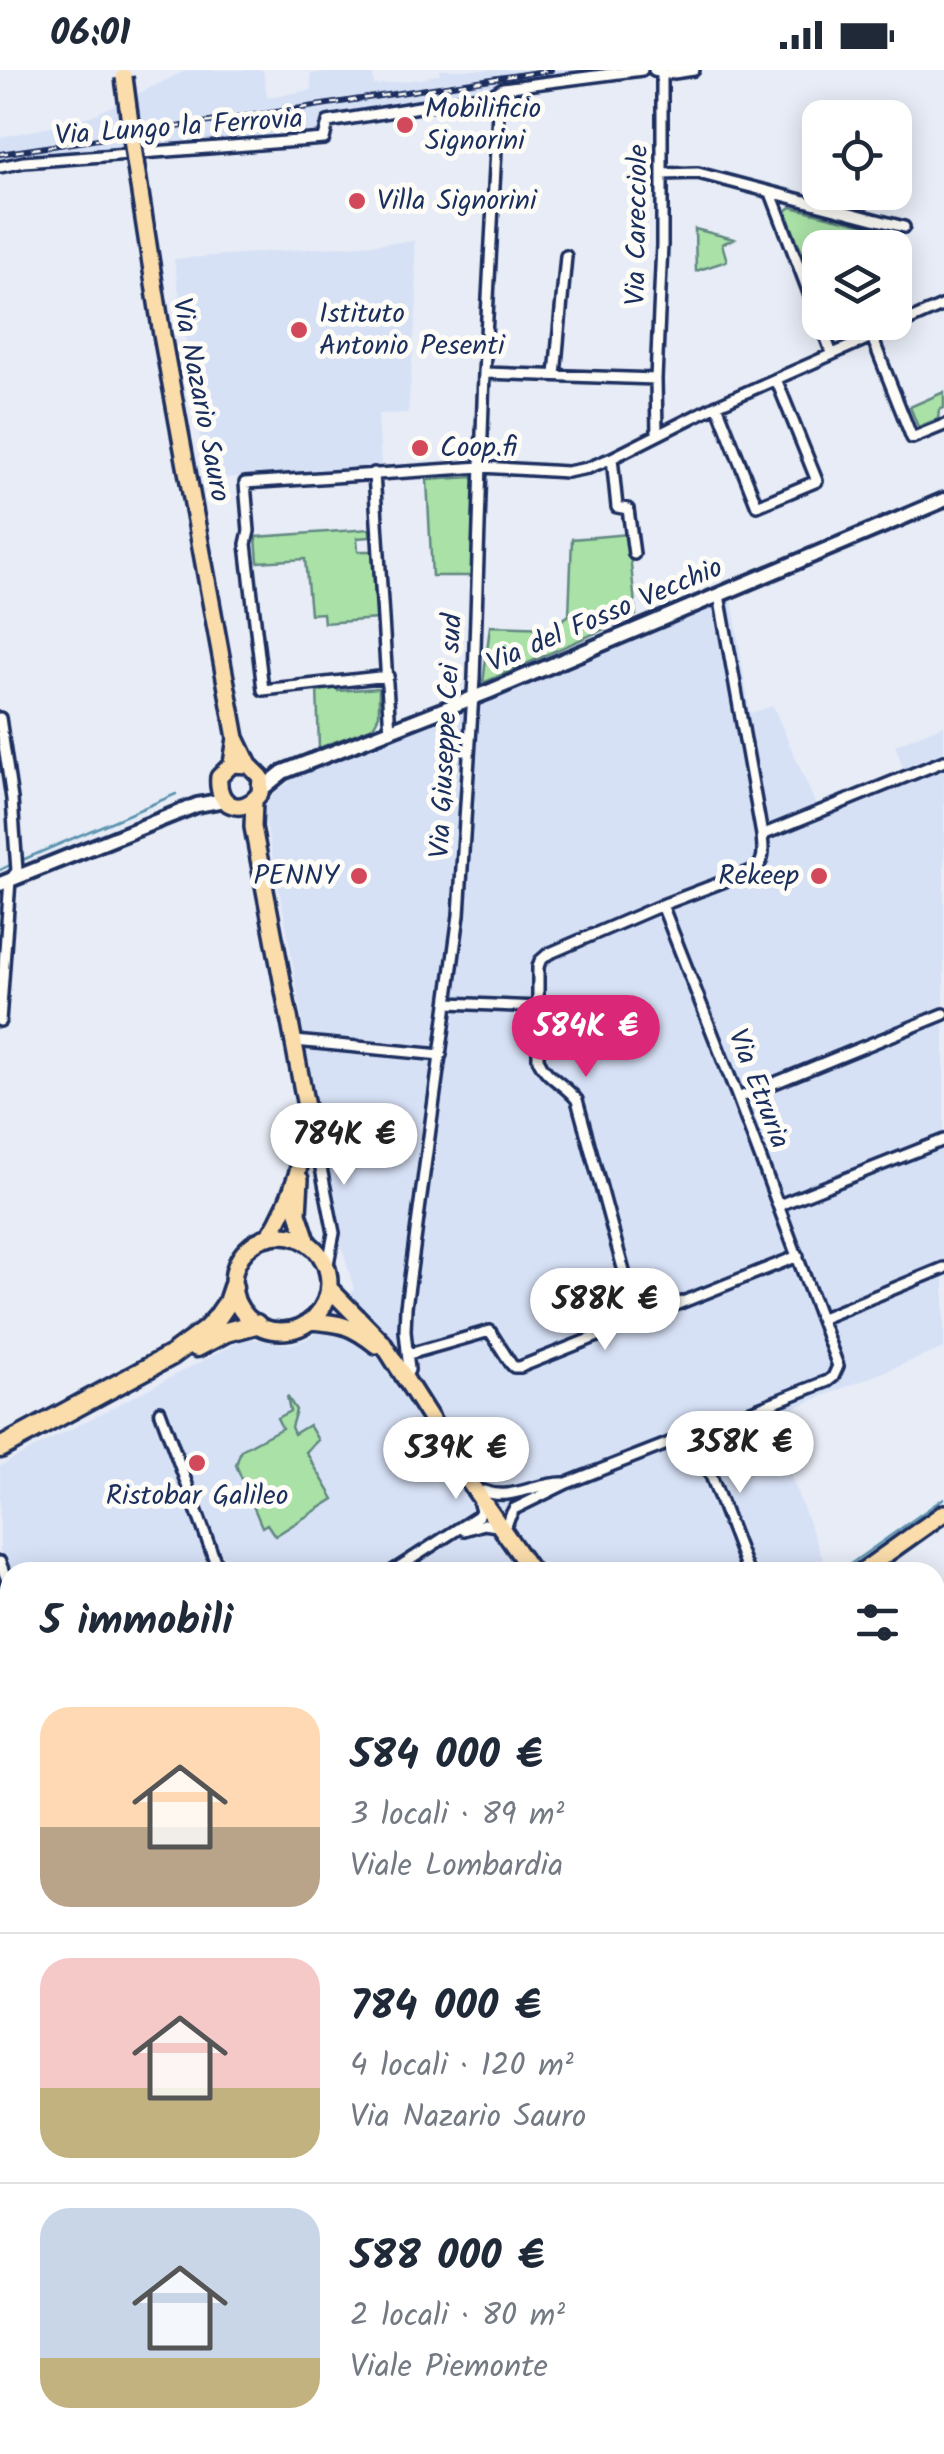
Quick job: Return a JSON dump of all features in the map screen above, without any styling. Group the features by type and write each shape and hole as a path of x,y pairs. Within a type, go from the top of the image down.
{"highway":[{"path":"0,1448 172,1355 218,1318 234,1287"},
{"path":"0,1456 107,1400 207,1341 256,1324"}],"main road":[{"name":"Via Nazario Sauro","path":"124,74 148,250 236,738 232,764 222,772 218,790 245,799"},
{"name":"Via Nazario Sauro","path":"236,738 261,777 245,799"},
{"path":"232,764 244,763 254,768"},
{"name":"Via Nazario Sauro","path":"245,799 307,1112 298,1213 308,1243 328,1269 329,1288"},
{"name":"Via Nazario Sauro","path":"234,1287 234,1272 240,1258 269,1236 282,1216 302,1155"},
{"path":"269,1236 289,1236 308,1243"},
{"path":"234,1287 240,1308 256,1324 284,1330 310,1321 321,1310 329,1288 382,1342 504,1526"},
{"path":"310,1321 349,1327 390,1358"},
{"path":"432,1420 441,1440 529,1562"},
{"path":"875,1562 944,1514"}],"street":[{"name":"Via Lungo la Ferrovia","path":"0,167 324,139 328,122 504,88 642,70"},
{"path":"658,71 694,70"},
{"name":"Via Carecciole","path":"658,71 662,174 658,435"},
{"name":"Via Giuseppe Cei sud","path":"405,1378 406,1307 460,914 499,92"},
{"path":"662,174 698,173 904,226"},
{"path":"770,192 832,354"},
{"path":"555,375 566,256"},
{"path":"912,319 944,305"},
{"path":"388,676 263,690 246,544 250,531 244,483 481,467 567,472 588,468 716,405 865,340"},
{"path":"873,340 912,438 944,425"},
{"path":"484,373 656,378"},
{"path":"716,405 758,506 817,481 776,379"},
{"path":"612,458 617,507 628,509 634,554"},
{"path":"374,474 390,732"},
{"name":"Via del Fosso Vecchio","path":"9,879 197,805 245,799 283,772 471,699 944,500"},
{"path":"638,1319 576,1100 538,1059 538,967 543,957 758,868 763,855 762,835 719,595"},
{"path":"0,718 16,854 9,879 0,1021"},
{"path":"762,835 944,761"},
{"name":"Via del Fosso Vecchio","path":"254,768 283,772"},
{"name":"Via del Fosso Vecchio","path":"197,805 218,783"},
{"name":"Via Etruria","path":"504,1526 514,1509 567,1483 828,1381 838,1366 662,905"},
{"path":"449,1003 538,1007"},
{"path":"738,1098 944,1014"},
{"path":"295,1041 441,1055"},
{"name":"Via Nazario Sauro","path":"307,1112 333,1228 328,1269"},
{"path":"779,1205 944,1140"},
{"path":"408,1354 490,1331 514,1368 798,1256"},
{"path":"822,1318 944,1268"},
{"path":"160,1411 215,1562"},
{"path":"695,1434 744,1562"},
{"path":"407,1562 452,1535 482,1511 462,1470"},
{"name":"Via Etruria","path":"484,1491 498,1496 546,1483 567,1483"},
{"path":"452,1535 484,1524 504,1526"}],"shaded area":[{"path":"187,70 263,70 267,97 312,90 310,74 326,70 372,70 377,85 428,78 440,75 440,70 620,70 448,93 447,98 321,118 322,132 316,134 0,163 0,137 96,114"},
{"name":"Istituto Antonio Pesenti","path":"414,241 417,299 408,413 378,414 381,468 206,479 174,259"},
{"path":"730,586 750,713 773,706 816,805 904,770 895,745 944,725 944,1348 768,1418 824,1562 0,1562 0,1466 246,1338 290,1344 304,1340 320,1331 354,1289 341,1244 263,809 269,793 289,783 282,764 365,730 374,731"}],"green space":[{"path":"791,207 877,230 802,230 802,253 787,210"},
{"path":"695,229 734,239 722,244 727,261 696,271"},
{"path":"944,392 944,408 939,410 938,419 918,427 910,407"},
{"path":"472,477 471,576 432,576 427,480"},
{"path":"370,529 370,537 357,538 358,551 372,551 377,619 324,623 323,613 310,614 305,559 258,562 256,537"},
{"path":"628,534 636,615 483,683 490,626 551,628 569,615 572,539"},
{"path":"337,686 338,691 379,688 379,715 373,727 319,748 317,687"},
{"path":"287,1396 296,1410 291,1427 294,1434 309,1425 318,1440 306,1452 334,1499 275,1536 267,1524 262,1527 236,1465 241,1450 282,1428 277,1418 290,1411"}],"waterway":[{"path":"20,861 176,794"},
{"path":"0,870 12,864"},
{"path":"853,1562 944,1498"}],"railway":[{"path":"0,154 551,70"}],"place":[{"name":"Mobilificio Signorini","path":"405,125"},
{"name":"Villa Signorini","path":"357,201"},
{"name":"Istituto Antonio Pesenti","path":"299,330"},
{"name":"Coop.fi","path":"420,448"},
{"name":"PENNY","path":"359,876"},
{"name":"Rekeep","path":"819,876"},
{"name":"Ristobar Galileo","path":"197,1463"}]}
